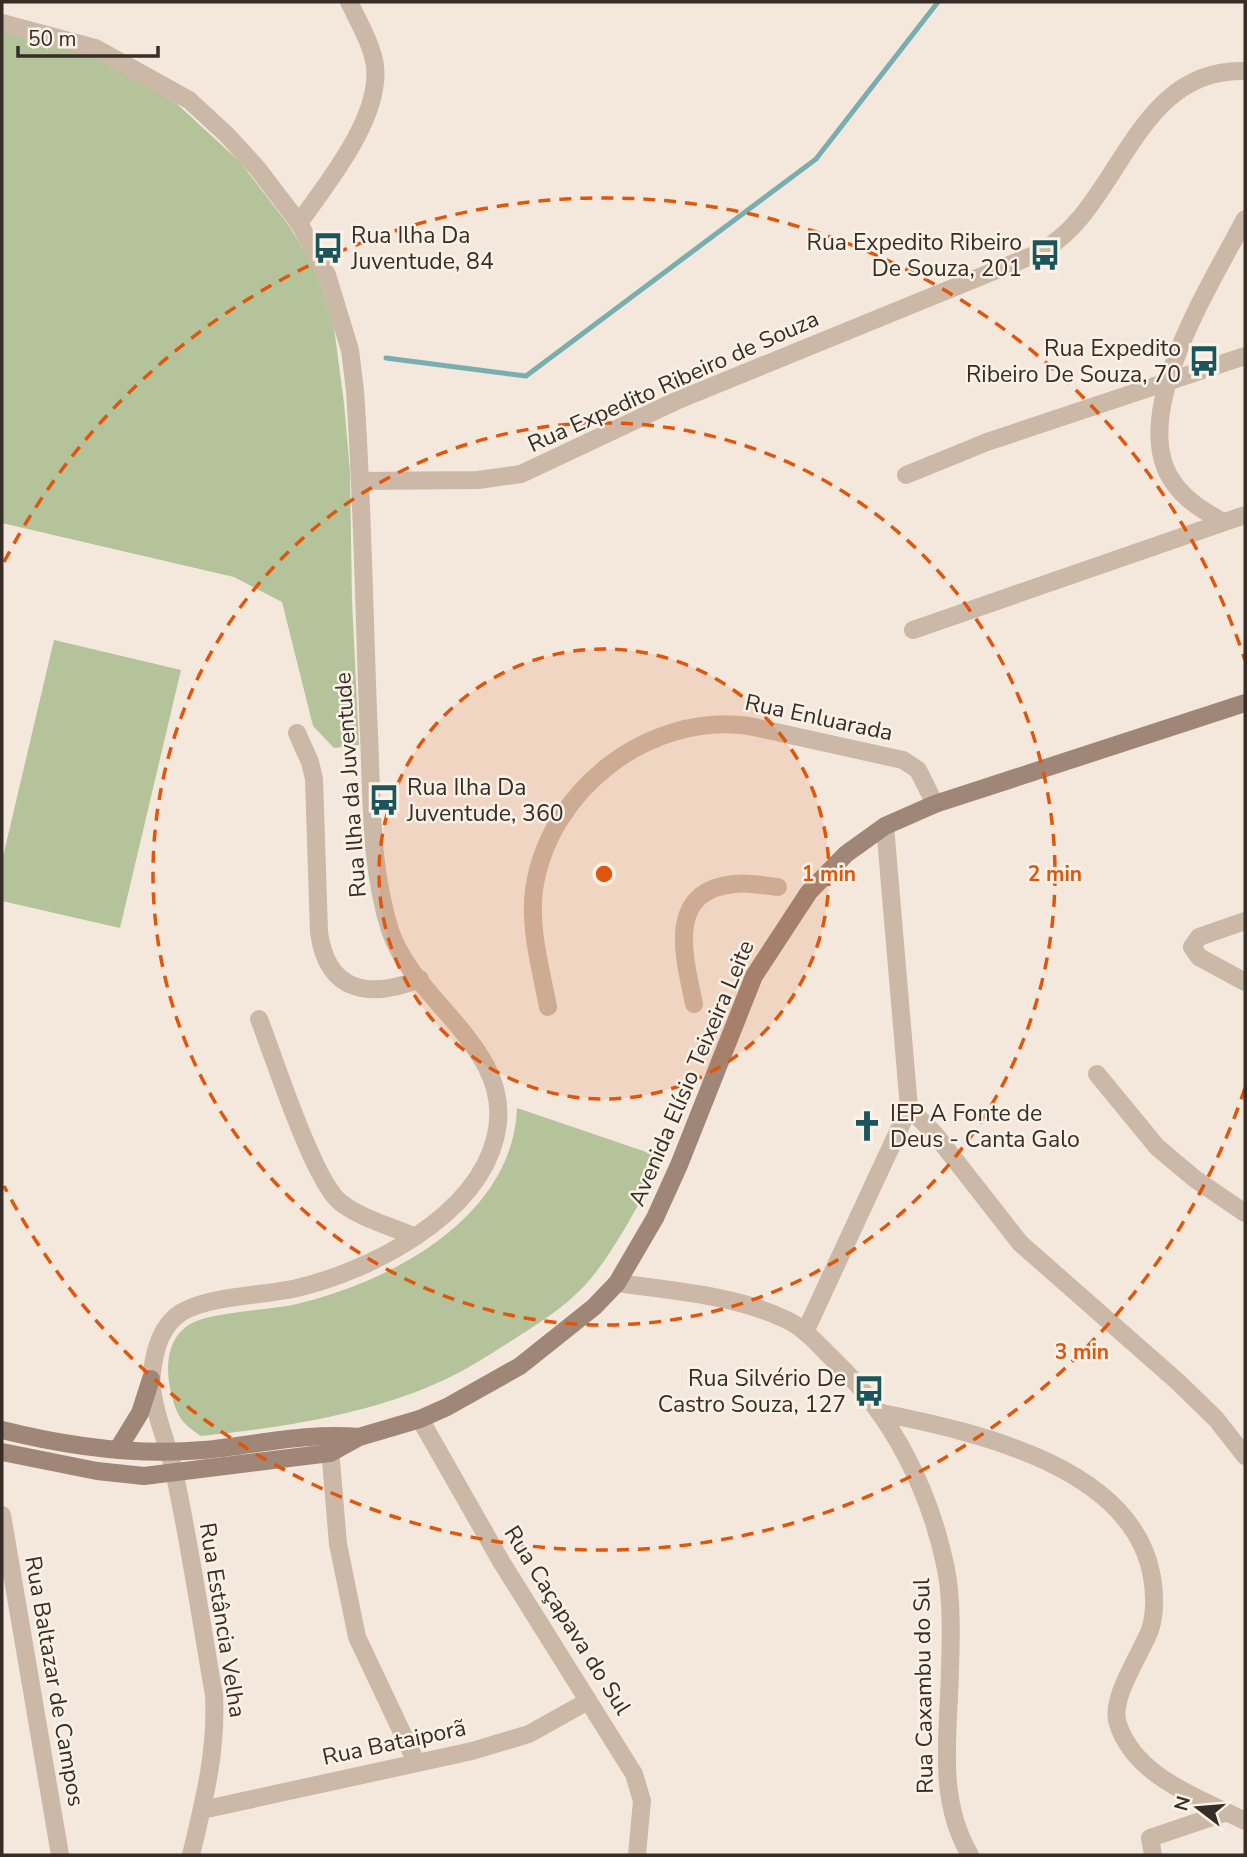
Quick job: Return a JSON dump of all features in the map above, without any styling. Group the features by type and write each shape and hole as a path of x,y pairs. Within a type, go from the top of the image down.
{"main road":[{"name":"Avenida Elísio Teixeira Leite","path":"2,1452 97,1471 144,1476 330,1452 359,1437 420,1419 520,1366 594,1307 617,1283 660,1207 754,976 808,892 846,855 885,826 935,804 1245,704"},
{"path":"118,1449 140,1413 151,1379"},
{"name":"Avenida Elísio Teixeira Leite","path":"2,1430 62,1442 118,1449 169,1451 203,1450 329,1434 359,1437"}],"street":[{"path":"299,223 360,128 375,82 374,65 349,2"},
{"name":"Rua Ilha da Juventude","path":"2,23 95,48 189,100 244,153 299,223 327,275 350,349 360,481 376,869 391,934 420,979 475,1045 496,1093 497,1135 488,1162 446,1214 364,1264 328,1279 185,1310 162,1332 151,1379 174,1473"},
{"name":"Rua Expedito Ribeiro de Souza","path":"360,481 478,480 522,474 676,401 1036,254 1067,234 1133,140 1176,91 1225,70 1245,71"},
{"path":"1223,522 1195,505 1172,482 1163,460 1159,430 1164,386 1208,289 1245,219"},
{"path":"906,475 987,442 1164,386 1192,371 1245,356"},
{"path":"913,630 1245,515"},
{"name":"Rua Enluarada","path":"548,1007 532,918 541,860 554,827 574,796 607,766 632,750 657,738 701,725 726,723 749,726 902,760 918,770 935,804"},
{"path":"297,733 310,762 314,779 319,932 322,954 329,969 340,979 371,989 401,987 420,979"},
{"path":"805,1332 909,1108 885,826"},
{"path":"694,1004 682,936 685,919 696,901 713,889 734,884 778,887"},
{"path":"1245,921 1199,937 1192,947 1199,957 1245,982"},
{"path":"259,1019 330,1193 358,1212 413,1236"},
{"path":"1097,1074 1157,1147 1195,1179 1245,1213"},
{"path":"909,1108 934,1133 1020,1242 1178,1382 1216,1419 1245,1456"},
{"name":"Rua Caxambu do Sul","path":"617,1283 687,1293 751,1307 789,1321 805,1332 882,1413 921,1488 946,1571 950,1668 945,1763 951,1816 970,1855"},
{"path":"882,1413 971,1433 1016,1449 1103,1494 1137,1533 1149,1560 1155,1604 1150,1629 1118,1702 1116,1722 1132,1753 1158,1776 1245,1821"},
{"name":"Rua Caçapava do Sul","path":"420,1419 502,1563 634,1774 642,1801 637,1855"},
{"path":"329,1434 338,1544 355,1629 416,1762"},
{"name":"Rua Estância Velha","path":"174,1473 214,1695 214,1748 191,1855"},
{"name":"Rua Baltazar de Campos","path":"2,1515 60,1855"},
{"name":"Rua Bataiporã","path":"202,1810 472,1751 529,1734 588,1701"},
{"path":"1153,1855 1150,1838 1227,1812"}],"green space":[{"path":"2,30 95,56 176,103 240,162 290,227 317,273 334,328 344,403 350,472 352,601 359,745 334,748 313,726 282,602 234,577 2,523"},
{"path":"54,640 181,670 120,928 2,901 2,861"},
{"path":"517,1108 664,1158 612,1249 577,1293 541,1322 474,1364 416,1392 325,1418 231,1433 201,1436 186,1424 176,1409 168,1371 172,1346 186,1327 217,1315 292,1305 329,1295 404,1263 439,1240 469,1214 494,1183 510,1147"}],"waterway":[{"path":"386,358 526,376 816,159 938,2"}],"place":[{"name":"Rua Ilha Da Juventude, 84","path":"328,248"},
{"name":"Rua Expedito Ribeiro De Souza, 201","path":"1045,255"},
{"name":"Rua Expedito Ribeiro De Souza, 70","path":"1204,361"},
{"name":"Rua Ilha Da Juventude, 360","path":"384,800"},
{"name":"IEP A Fonte de Deus - Canta Galo","path":"867,1126"},
{"name":"Rua Silvério De Castro Souza, 127","path":"869,1391"}]}
